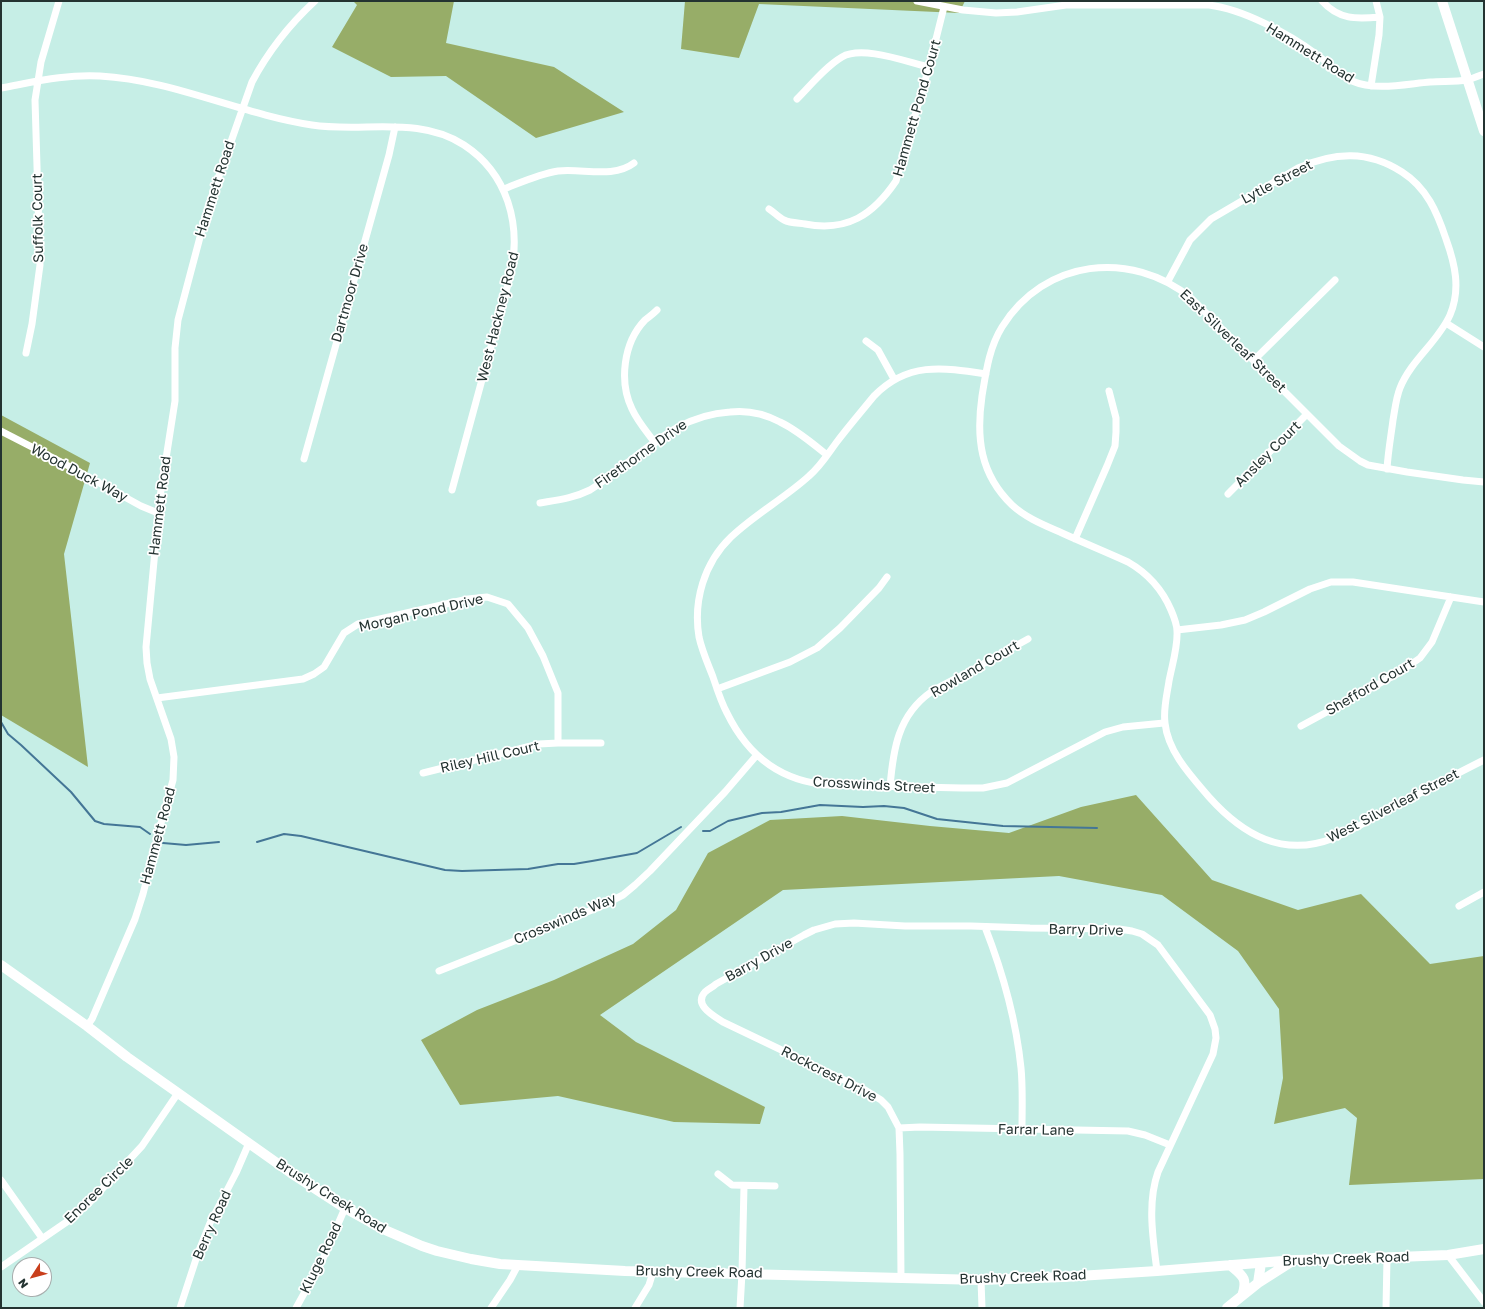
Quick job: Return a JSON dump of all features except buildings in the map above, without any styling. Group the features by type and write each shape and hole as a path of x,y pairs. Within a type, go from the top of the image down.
{"main road":[{"path":"1442,1 1484,131"},
{"name":"Brushy Creek Road","path":"1,965 248,1143 345,1208 385,1230 437,1252 471,1259 518,1265 653,1272 982,1280 1157,1271 1295,1260 1448,1255 1484,1249"},
{"path":"1227,1308 1258,1283 1295,1260"},
{"path":"1258,1283 1261,1263"},
{"path":"1230,1265 1242,1275 1246,1284 1242,1296"}],"street":[{"name":"Suffolk Court","path":"26,353 32,324 40,266 35,100 41,62 59,1"},
{"name":"Hammett Road","path":"87,1026 92,1019 135,919 143,894 174,772 173,747 167,724 150,680 146,647 163,470 175,401 175,348 178,320 208,207 252,82 266,58 291,26 315,1"},
{"name":"Hammett Road","path":"917,1 944,7 996,14 1066,5 1222,6 1246,15 1284,34 1314,52 1345,77 1360,84 1371,86 1467,80 1484,74"},
{"path":"1322,1 1332,11 1343,16 1356,19 1380,17"},
{"path":"1371,86 1379,35 1380,17 1376,1"},
{"name":"Hammett Pond Court","path":"769,209 784,220 815,226 835,226 855,220 874,208 887,195 896,181 929,67 944,7"},
{"path":"798,100 830,65 843,56 855,52 871,53 929,67"},
{"name":"West Hackney Road","path":"1,88 38,81 78,76 120,78 183,91 284,120 313,126 350,128 395,127 428,130 458,141 482,159 504,189 514,230 515,245 513,262 452,490"},
{"name":"Dartmoor Drive","path":"304,459 389,155 395,127"},
{"name":"Lytle Street","path":"1168,281 1190,240 1204,225 1218,214 1311,162 1336,156 1362,156 1384,162 1405,174 1423,190 1435,208 1451,253 1456,276 1455,299 1446,323 1410,370 1400,388 1396,403 1386,468"},
{"path":"504,189 549,173 569,170 612,171 625,168 634,163"},
{"name":"East Silverleaf Street","path":"1177,630 1175,618 1165,596 1148,575 1128,562 1036,521 1021,512 1005,497 992,479 983,457 979,434 980,413 988,360 993,347 1001,329 1009,317 1029,296 1055,279 1084,269 1113,267 1142,271 1168,281 1191,298 1345,452 1364,463 1386,468 1484,482"},
{"path":"1254,360 1335,280"},
{"path":"655,443 638,420 632,408 626,391 625,373 628,352 634,338 645,321 657,310"},
{"path":"1446,323 1484,347"},
{"path":"866,342 878,350 894,379"},
{"name":"Crosswinds Street","path":"986,374 941,368 929,368 912,372 894,379 874,396 817,468 801,483 731,537 717,552 708,569 699,597 698,624 703,651 732,724 756,756 778,770 811,783 890,787 962,788 994,786 1023,775 1105,732 1123,727 1164,723"},
{"path":"1075,539 1108,466 1115,446 1116,418 1109,391"},
{"name":"Firethorne Drive","path":"540,503 567,498 588,491 679,426 698,417 721,412 762,414 797,432 828,455"},
{"name":"Ansley Court","path":"1228,494 1307,414"},
{"name":"Wood Duck Way","path":"1,432 63,463 141,506 158,513"},
{"path":"717,689 790,662 817,648 840,628 879,588 887,577"},
{"path":"1177,630 1221,625 1245,620 1310,589 1331,582 1353,582 1484,602"},
{"name":"Morgan Pond Drive","path":"157,698 303,679 324,667 344,633 358,624 468,599 487,597 508,604 528,628 543,656 558,693 558,742"},
{"name":"Shefford Court","path":"1301,726 1397,674 1420,658 1432,642 1451,597"},
{"name":"West Silverleaf Street","path":"1177,630 1175,653 1165,708 1164,723 1167,736 1178,758 1201,787 1230,819 1258,837 1289,845 1316,843 1344,834 1484,760"},
{"name":"Rowland Court","path":"890,787 892,758 897,740 905,722 917,705 937,689 1028,639"},
{"name":"Riley Hill Court","path":"422,773 539,744 558,742 601,743"},
{"name":"Crosswinds Way","path":"439,971 597,908 623,894 650,871 725,792 756,756"},
{"path":"1459,906 1484,892"},
{"name":"Barry Drive","path":"719,1019 706,1010 702,1002 702,997 706,992 723,980 814,930 835,924 854,923 905,926 1119,929 1142,934 1158,945 1210,1015 1215,1029 1214,1047 1210,1061 1170,1145 1156,1179 1152,1201 1157,1271"},
{"path":"985,927 1009,997 1018,1046 1021,1070 1022,1129"},
{"name":"Rockcrest Drive","path":"719,1019 876,1096 891,1111 899,1128 900,1278"},
{"name":"Enoree Circle","path":"1,1267 68,1221 89,1203 142,1146 178,1093"},
{"name":"Farrar Lane","path":"899,1128 920,1127 1128,1131 1145,1134 1170,1145"},
{"name":"Berry Road","path":"180,1308 189,1277 205,1235 236,1173 248,1143"},
{"path":"718,1174 730,1184 744,1186 775,1186"},
{"path":"1,1180 42,1238"},
{"path":"740,1308 744,1186"},
{"name":"Kluge Road","path":"296,1308 322,1261 345,1208"},
{"path":"1448,1255 1484,1302"},
{"path":"1386,1308 1387,1258"},
{"path":"491,1308 510,1280 518,1265"},
{"path":"635,1308 649,1285 653,1272"},
{"path":"982,1280 982,1308"}],"green space":[{"path":"353,1 454,1 446,43 554,67 624,112 536,138 446,76 391,77 332,47 357,5"},
{"path":"685,1 965,1 959,13 759,4 739,58 681,49"},
{"path":"1,415 90,463 64,554 88,767 1,715"},
{"path":"1136,795 1212,880 1298,910 1361,894 1430,964 1484,956 1484,1179 1349,1185 1357,1118 1345,1108 1274,1124 1283,1078 1279,1009 1238,951 1162,895 1059,876 783,890 600,1015 636,1042 765,1107 760,1124 674,1122 558,1096 460,1105 421,1040 477,1010 554,980 633,944 676,910 708,853 770,820 842,816 1009,833 1081,807"}],"waterway":[{"path":"1,722 8,734 71,792 95,821 104,824 140,827 150,834"},
{"path":"703,831 710,831 728,821 762,813 781,812 820,805 863,807 884,806 904,808 937,819 1003,826 1097,828"},
{"path":"257,842 284,834 301,836 445,870 462,871 528,869 558,864 574,864 637,853 681,827"},
{"path":"163,843 186,845 219,842"}]}
